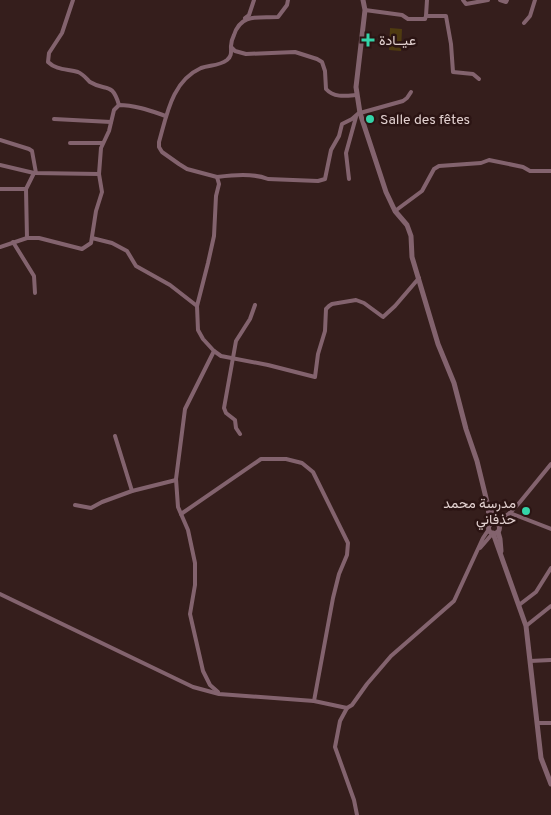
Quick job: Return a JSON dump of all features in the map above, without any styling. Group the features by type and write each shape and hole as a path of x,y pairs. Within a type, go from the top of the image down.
{"street":[{"path":"73,0 62,34 49,52 48,62 55,67 80,73 93,83 110,89 115,94 119,105"},
{"path":"228,58 232,53 231,47 237,25 251,16 278,17 287,5 288,0"},
{"path":"363,0 365,10 356,86 359,114 386,192 394,210 402,218 411,236 412,257 418,278 438,344 454,382 466,429 478,461 488,506 500,539 501,551 526,626 541,758 551,784"},
{"path":"426,16 427,0"},
{"path":"463,0 466,4 488,0"},
{"path":"500,0 506,2 507,0"},
{"path":"524,23 530,16 534,0"},
{"path":"251,16 253,1"},
{"path":"365,10 402,15 408,19 425,19 426,16 446,16 452,44 453,72 473,74 479,79"},
{"path":"231,47 241,53 295,52 318,59 322,62 328,92 336,95 356,95"},
{"path":"241,53 215,65 202,68 181,82 170,104 159,147 162,152 187,169 217,177 262,176 268,178 325,179 331,150 339,136 342,124 359,114 403,100 411,92"},
{"path":"119,105 141,108 166,116"},
{"path":"0,247 26,238 40,238 82,249 91,243 96,211 102,192 99,174 102,144 109,131 114,110 119,105"},
{"path":"349,179 346,153 359,114"},
{"path":"54,119 111,122"},
{"path":"0,140 29,149 32,152 35,173 26,189 26,238"},
{"path":"70,143 102,144"},
{"path":"394,210 422,191 434,169 439,166 481,163 488,160 523,167 530,171 551,171"},
{"path":"0,165 35,173 99,174"},
{"path":"217,177 219,184 216,196 214,236 197,306 198,330 202,339 221,356 315,377 318,354 325,331 326,309 329,306 356,300 383,318 418,278"},
{"path":"0,189 26,189"},
{"path":"92,238 121,247 130,254 136,266 170,285 197,306"},
{"path":"13,242 34,276 35,293"},
{"path":"240,434 236,428 235,420 226,413 224,408 236,341 256,305"},
{"path":"214,351 185,409 176,480 178,507 188,530 195,564 195,585 190,614 203,671 210,685 219,694"},
{"path":"115,436 132,491"},
{"path":"181,514 261,459 286,459 302,463 313,472 348,543 347,555 339,574 333,598 330,624 314,701"},
{"path":"357,815 354,800 335,748 340,722 347,708 352,705 366,684 391,656 454,601 483,538 509,514 551,464"},
{"path":"75,506 91,508 132,491 176,480"},
{"path":"478,552 495,526 509,514"},
{"path":"509,514 551,529"},
{"path":"495,526 495,542 501,551"},
{"path":"487,540 495,542"},
{"path":"519,605 536,592 551,568"},
{"path":"0,594 174,679 206,691 219,694 314,701 347,708"},
{"path":"526,626 551,606"},
{"path":"530,661 551,660"},
{"path":"206,691 210,689 210,685"},
{"path":"537,723 551,723"},
{"path":"544,768 551,765"}],"shaded area":[{"path":"390,28 402,29 401,51 389,50"}],"place":[{"name":"عيــادة","path":"368,40"},
{"name":"Salle des fêtes","path":"370,119"},
{"name":"مدرسة محمد حذفاني","path":"526,511"}]}
